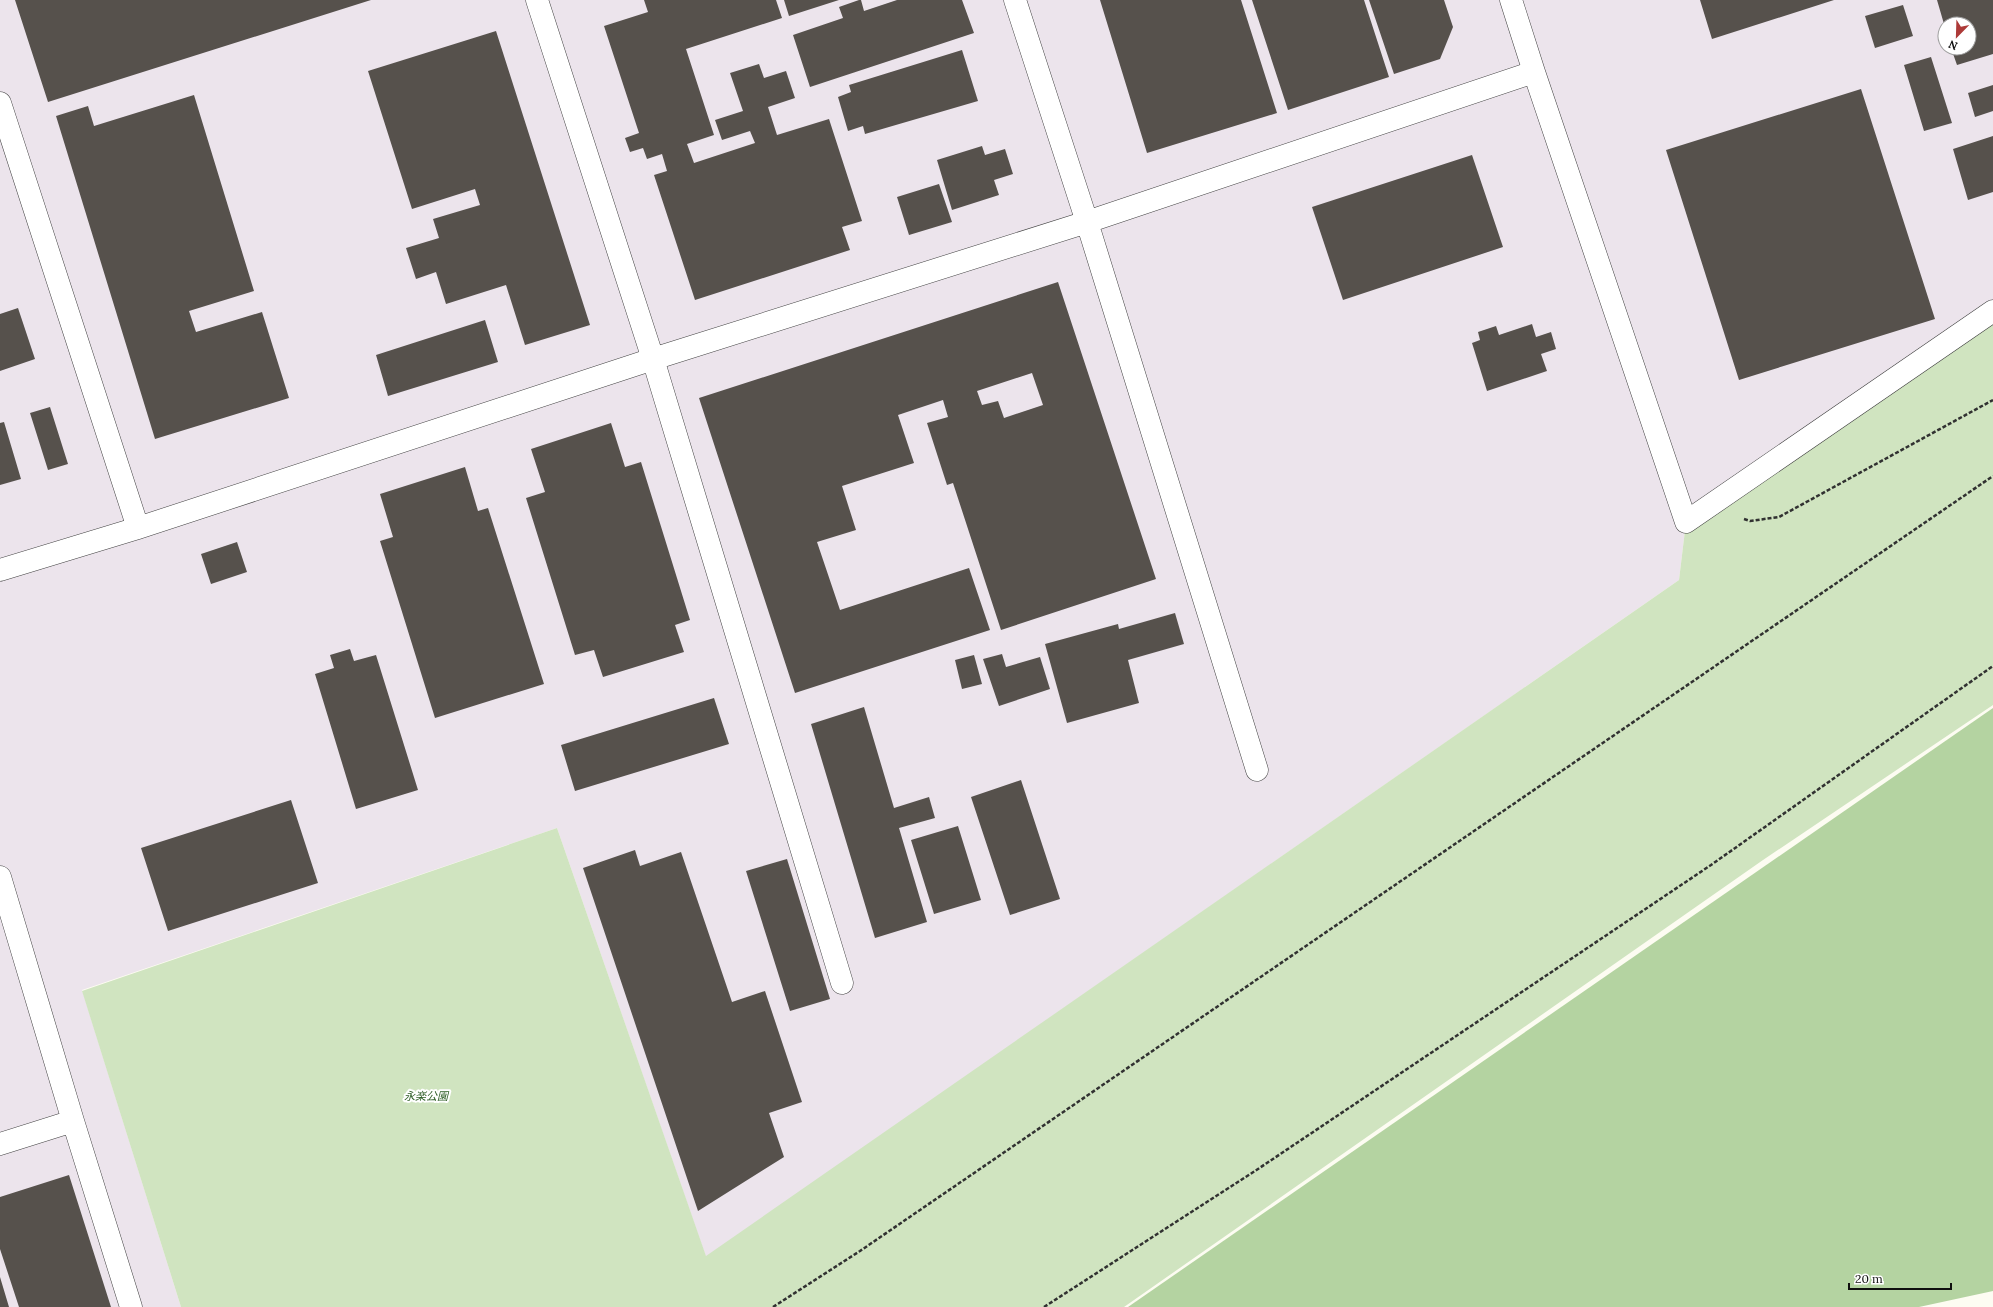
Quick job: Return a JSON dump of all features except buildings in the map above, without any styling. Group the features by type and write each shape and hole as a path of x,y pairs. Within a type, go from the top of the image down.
{"street":[{"path":"538,0 653,359 842,983"},
{"path":"1015,0 1087,222 1257,770"},
{"path":"1512,0 1534,72 1686,522 1993,311"},
{"path":"0,570 138,528 653,359 1087,222 1534,72"},
{"path":"0,103 138,528"},
{"path":"0,877 73,1121 131,1307"},
{"path":"0,1144 73,1121"}],"path":[{"path":"1705,508 1750,521 1779,517 1993,400"},
{"path":"773,1307 860,1251 1993,476"},
{"path":"1044,1307 1255,1171 1711,865 1993,666"}],"shaded area":[{"path":"0,0 1993,0 1993,311 1686,522 1679,580 706,1257 557,828 82,990 181,1307 0,1307"}],"green space":[{"name":"永楽公園","path":"1993,311 1993,705 1763,860 1124,1307 181,1307 82,991 557,828 706,1256 1679,580 1686,522"},
{"path":"1993,708 1993,1291 1919,1307 1128,1307"}]}
